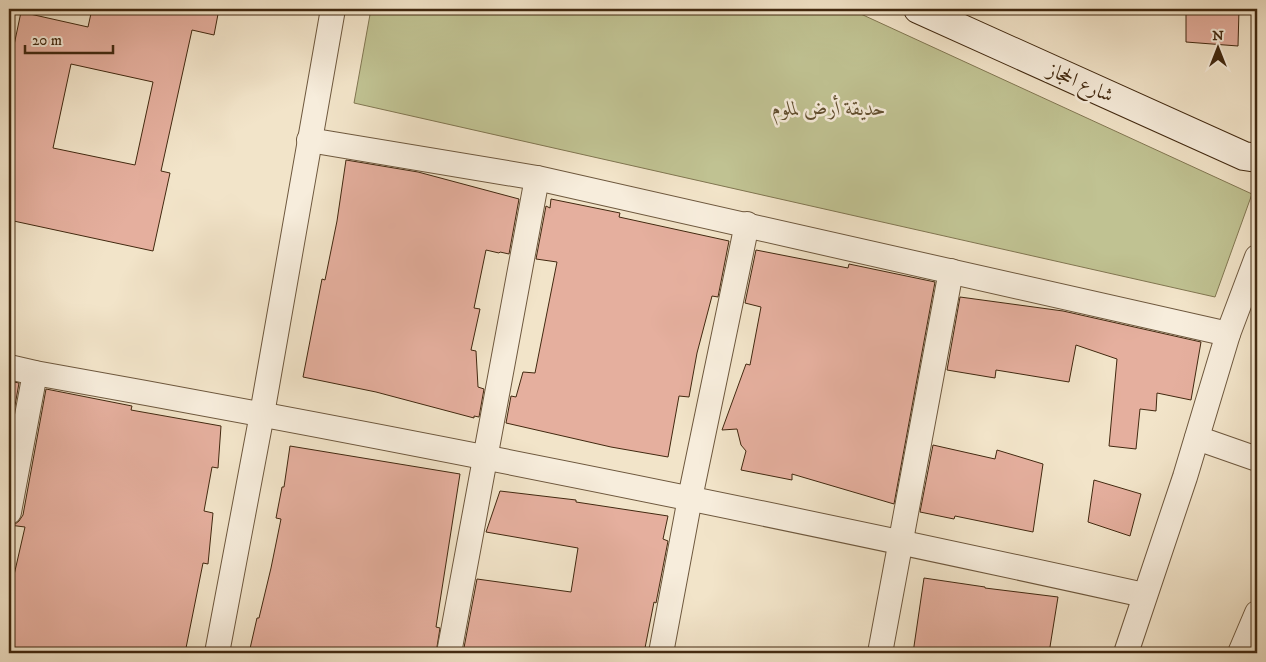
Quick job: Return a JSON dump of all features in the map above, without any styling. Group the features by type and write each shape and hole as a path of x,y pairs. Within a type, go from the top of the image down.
{"main road":[{"name":"شارع الحجاز","path":"918,9 1253,162"}],"street":[{"path":"217,653 262,414 333,9"},
{"path":"309,140 537,178 1228,334"},
{"path":"449,653 537,178"},
{"path":"662,653 690,498 747,224"},
{"path":"1126,653 1197,438 1228,334 1257,257"},
{"path":"880,653 951,272"},
{"path":"9,367 262,414 690,498 1144,595"},
{"path":"9,512 35,373"},
{"path":"1197,438 1257,459"},
{"path":"1240,653 1257,613"}],"green space":[{"name":"حديقة أرض لملوم","path":"371,9 850,9 1252,194 1215,297 354,103"}],"building":[{"path":"92,9 219,9 214,35 192,30 161,171 170,173 153,251 9,220 9,69 21,12 88,27","holes":["71,64 153,82 135,165 53,148"]},
{"path":"1186,9 1239,9 1238,46 1186,42"},
{"path":"346,160 418,172 519,199 509,254 486,250 474,308 480,309 471,350 476,351 478,387 484,389 479,417 474,416 474,418 376,392 303,377 322,279 325,280 337,221"},
{"path":"551,199 620,213 619,217 729,241 718,297 712,296 697,353 689,397 679,396 668,457 611,447 506,423 511,396 516,397 523,372 535,373 557,262 536,259 546,206 550,208"},
{"path":"756,250 848,268 849,264 935,282 894,504 792,474 792,480 741,470 746,451 741,445 737,429 722,430 746,364 750,365 761,307 745,303"},
{"path":"960,297 1063,311 1201,342 1191,400 1157,393 1156,411 1140,409 1136,449 1109,446 1117,359 1076,345 1069,382 996,370 995,378 947,370"},
{"path":"9,381 19,383 9,439"},
{"path":"46,389 132,406 131,410 221,426 218,468 212,467 204,511 213,513 208,564 203,563 185,653 9,653 9,597 25,527 9,525 14,525 23,515"},
{"path":"933,445 995,459 997,450 1043,464 1033,532 955,516 954,519 920,512"},
{"path":"290,446 460,474 436,627 440,628 436,653 249,653 271,568 281,519 276,518 282,487 284,487"},
{"path":"1094,480 1141,494 1130,536 1088,522"},
{"path":"500,491 576,500 576,502 668,516 663,539 668,541 644,653 463,653 477,579 571,592 578,548 486,532"},
{"path":"924,578 1058,597 1049,653 913,653"}]}
